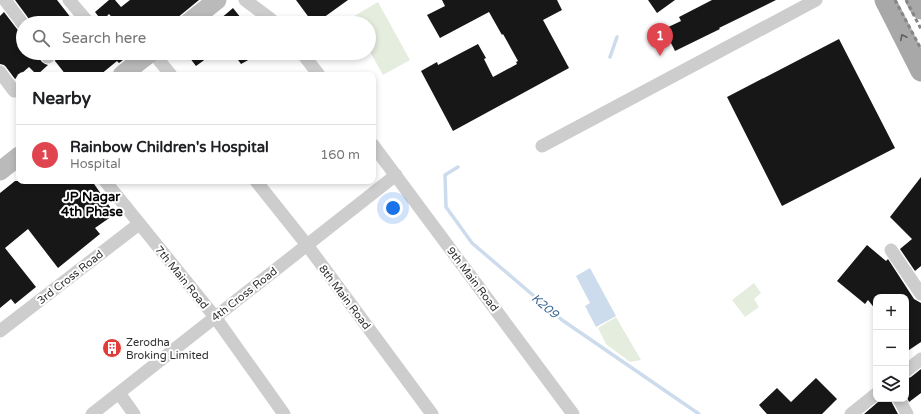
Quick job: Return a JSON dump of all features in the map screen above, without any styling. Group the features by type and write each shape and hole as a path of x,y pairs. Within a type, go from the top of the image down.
{"main road":[{"path":"885,0 921,72"},
{"path":"916,0 921,9"}],"street":[{"path":"5,0 17,16"},
{"path":"69,0 83,16"},
{"path":"197,16 217,0"},
{"path":"244,0 267,16"},
{"path":"542,146 816,0"},
{"path":"126,72 141,60"},
{"path":"159,60 169,72"},
{"path":"307,60 317,72"},
{"path":"0,72 14,91"},
{"name":"9th Main Road","path":"376,149 573,414"},
{"path":"0,171 16,158"},
{"name":"4th Cross Road","path":"92,414 396,175"},
{"name":"7th Main Road","path":"107,184 214,318 284,414"},
{"name":"8th Main Road","path":"258,184 306,245 432,414"},
{"name":"3rd Cross Road","path":"0,331 140,224"},
{"path":"891,250 921,294"},
{"path":"909,369 921,359"},
{"path":"119,393 134,414"},
{"path":"851,414 873,396"},
{"path":"901,402 907,414"}],"shaded area":[{"path":"378,2 410,60 383,75 375,60 376,60 376,16 354,16"},
{"path":"754,283 761,293 754,299 759,307 745,317 732,300"},
{"path":"616,317 641,360 630,362 606,344 598,328"}],"water":[{"path":"590,268 616,316 596,327 585,306 590,303 576,276"}],"building":[{"path":"15,0 57,0 70,16 27,16"},
{"path":"109,0 115,0 121,7 130,0 199,0 180,16 111,16 109,14 107,16 98,16 95,12"},
{"path":"296,0 348,0 326,16 308,16"},
{"path":"442,0 557,0 562,10 543,20 569,68 453,131 421,71 437,62 438,65 478,44 486,58 484,59 493,77 517,64 516,62 518,61 489,12 440,38 427,15 445,6"},
{"path":"648,0 675,0 657,13"},
{"path":"712,0 776,0 675,51 664,29 681,21 679,17"},
{"path":"233,8 239,16 224,16"},
{"path":"4,12 16,28 16,60 40,60 48,65 40,72 34,72 29,67 23,72 16,72 15,79 4,65 0,64 0,16"},
{"path":"839,39 895,148 782,206 727,97"},
{"path":"123,60 119,63 117,61 104,72 64,72 55,61"},
{"path":"191,60 204,60 196,66"},
{"path":"238,60 248,60 241,64"},
{"path":"921,177 921,266 915,271 900,249 912,239 890,217"},
{"path":"15,181 16,184 94,184 115,214 95,228 100,234 58,268 28,229 5,248 36,287 15,304 11,299 0,308 0,193"},
{"path":"867,245 886,261 888,259 914,299 921,303 921,342 909,350 909,294 873,294 873,306 868,300 865,304 837,281"},
{"path":"921,369 921,393 909,402 909,378"},
{"path":"816,378 837,399 822,414 767,414 759,405 777,388 791,402"},
{"path":"878,402 892,402 898,414 864,414"}],"waterway":[{"name":"K209","path":"610,57 617,37"},
{"name":"K209","path":"458,167 445,175 446,207 472,243 562,320 699,414"}],"railway":[{"path":"895,0 921,49"},
{"path":"906,0 921,29"}],"place":[{"name":"Rainbow Children's Hospital","path":"660,56"},
{"name":"Zerodha Broking Limited","path":"112,348"}],"district":[{"name":"JP Nagar 4th Phase","path":"92,204"}]}
